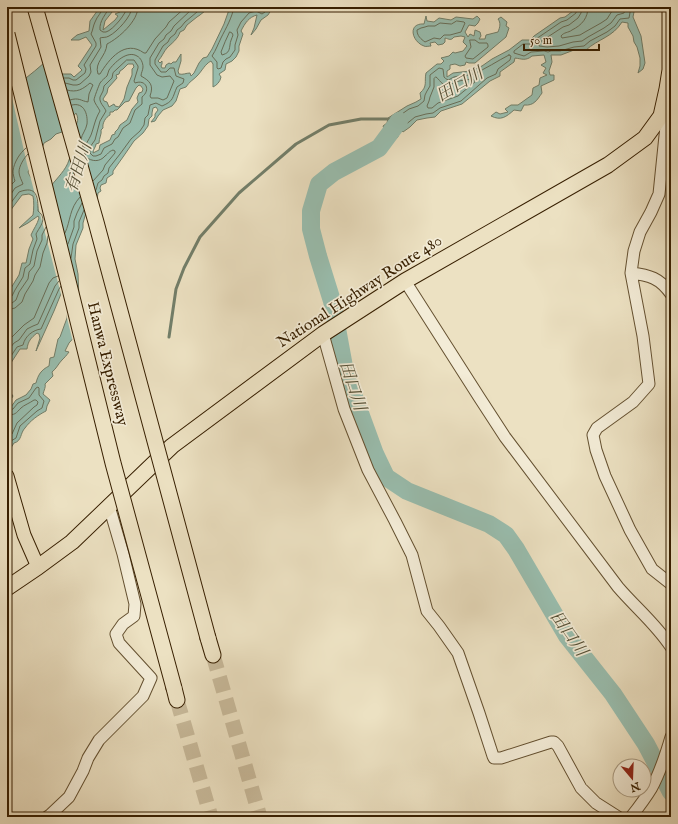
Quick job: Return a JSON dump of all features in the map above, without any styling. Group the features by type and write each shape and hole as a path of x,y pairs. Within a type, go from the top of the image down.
{"highway":[{"name":"Hanwa Expressway","path":"35,7 96,222 213,655"},
{"name":"National Highway Route 480","path":"7,588 72,542 172,446 325,332 405,281 608,165 644,138 662,116 670,70 670,7"},
{"name":"Hanwa Expressway","path":"7,34 113,464 176,694"}],"main road":[{"path":"7,476 24,535 38,567"}],"street":[{"path":"662,116 666,126 659,194 640,232 634,251 631,273 643,336 649,384 633,402 597,428 593,435 596,450 605,476 630,530 652,569 671,584"},
{"path":"631,273 646,275 656,279 662,283 671,294"},
{"path":"405,281 492,417 524,463 618,587 650,621 671,647"},
{"path":"325,332 344,409 368,470 412,555 427,611 458,653 494,758 501,758 554,742 558,746 581,788 596,803 618,817"},
{"path":"47,817 69,796 99,740 143,696 151,678 119,643 116,634 123,624 134,616 135,604 123,554 109,506"},
{"path":"631,817 666,763 666,752 671,737"}],"water":[{"name":"有田川","path":"100,7 116,7 105,21 103,30 118,16 115,14 120,12 125,7 210,7 180,32 158,61 160,63 162,61 161,66 162,68 165,68 169,63 171,64 176,62 181,54 181,61 178,71 179,74 190,73 191,76 199,63 203,58 207,57 212,49 230,7 273,7 268,15 261,20 251,35 257,15 249,19 246,23 241,31 243,34 239,51 232,61 226,64 225,70 219,74 221,77 217,84 213,87 213,64 211,61 186,87 180,89 176,101 172,106 163,110 155,121 151,122 158,110 156,107 153,108 148,126 134,141 113,171 113,174 107,178 106,183 101,185 101,191 98,193 97,199 85,216 83,228 76,245 75,259 78,274 79,299 78,333 69,343 65,351 69,352 52,372 53,376 45,384 43,394 50,400 46,411 34,418 27,425 23,430 20,439 14,443 7,454 7,397 10,392 13,396 10,401 11,407 16,400 26,395 33,384 36,383 40,373 49,366 50,358 54,357 58,339 67,318 67,305 63,289 36,351 40,338 39,334 37,333 30,340 27,349 20,349 7,369 7,301 11,288 19,275 22,263 26,263 33,239 31,235 39,218 38,216 19,228 33,215 33,196 29,194 22,195 7,215 7,95 44,63 63,74 71,74 74,77 82,70 78,66 92,45 86,37 79,40 71,40 77,35 89,31 90,21","holes":["128,64 133,64 134,67 132,69 132,75 124,99 119,107 115,106 114,104 109,107 107,102 103,99 108,88 117,78 116,75 119,74 120,71","139,85 143,89 142,92 139,93 137,98 138,102 132,109 127,120 120,125 110,140 100,145 99,150 93,153 96,144 99,143 101,130 104,122 110,115 110,112 117,110 125,102 129,101","76,113 78,120 73,131 68,164 51,186 43,185 34,181 28,172 41,151 44,143 66,129"]},
{"path":"573,7 635,7 633,17 641,36 645,63 643,69 638,73 640,58 637,47 628,27 628,23 622,22 610,35 586,50 574,50 561,55 551,55 552,62 549,71 550,75 554,75 554,80 541,86 542,93 535,102 530,105 524,105 521,111 514,110 501,118 491,116 496,112 500,114 508,112 505,109 511,105 518,105 532,95 533,88 539,85 540,78 547,75 543,73 546,68 541,65 546,62 544,55 532,56 526,59 515,58 514,62 500,72 500,76 490,81 462,104 441,111 435,117 417,120 403,132 400,129 397,131 398,137 388,145 385,143 383,136 385,131 383,126 387,123 388,118 421,99 420,93 425,86 426,73 437,64 441,64 444,61 441,58 449,56 453,52 463,51 467,46 463,42 465,37 461,36 451,39 445,38 445,42 443,44 438,45 435,42 430,43 431,46 420,44 414,37 413,29 419,24 424,24 426,16 427,21 434,22 439,18 451,20 456,17 473,19 477,16 480,19 478,23 475,26 469,25 465,32 468,37 470,34 474,36 475,30 480,32 481,36 479,39 485,39 486,35 498,32 500,22 498,19 501,17 507,22 506,26 509,28 506,37 475,63 466,62 465,65 460,66 455,64 450,65 450,69 447,71 447,77 453,73 470,71 482,66 509,50 522,40 530,40 560,18 565,17 573,11"}],"pier":[{"path":"13,86 35,163 30,172 38,181 76,338 73,342 65,310 64,294 62,298 27,164 10,89"}],"waterway":[{"path":"169,337 176,289 184,268 200,237 239,193 296,144 329,125 361,119 391,119"},
{"name":"田口川","path":"399,121 379,148 334,172 319,184 311,211 311,229 332,301 345,372 375,454 386,477 407,491 489,524 506,535 516,549 567,636 613,694 646,744 671,792"}],"tunnel":[{"path":"213,655 260,817"},
{"path":"177,700 211,817"}]}
